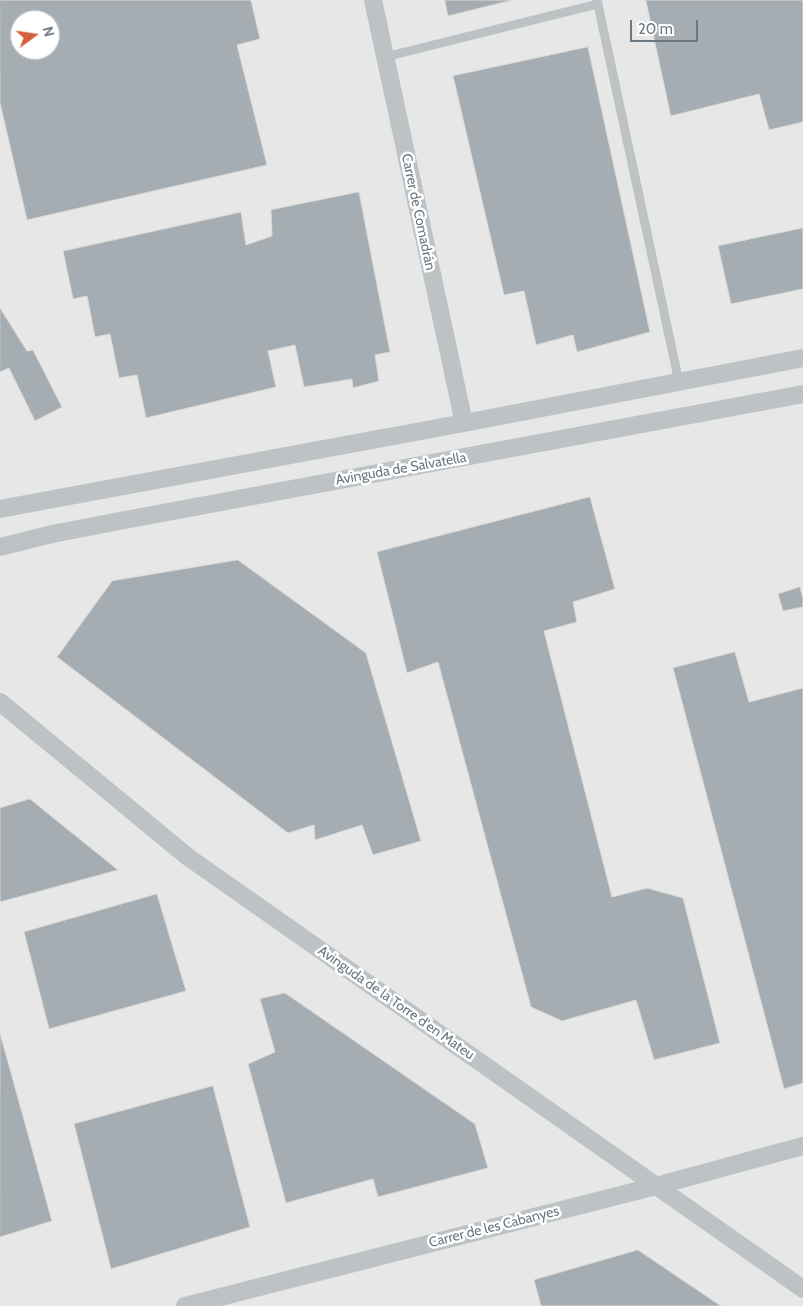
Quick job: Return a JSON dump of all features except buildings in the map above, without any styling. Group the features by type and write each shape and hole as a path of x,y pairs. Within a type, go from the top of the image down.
{"street":[{"name":"Carrer de Comadrán","path":"373,0 464,423"},
{"path":"0,509 803,358"},
{"name":"Avinguda de Salvatella","path":"0,547 130,518 803,394"},
{"name":"Avinguda de la Torre d'en Mateu","path":"0,702 188,857 803,1289"},
{"name":"Carrer de les Cabanyes","path":"185,1306 656,1186 803,1146"}],"lane":[{"path":"385,57 597,2 679,382"}],"shaded area":[{"path":"0,0 803,0 803,1306 0,1306"}]}
